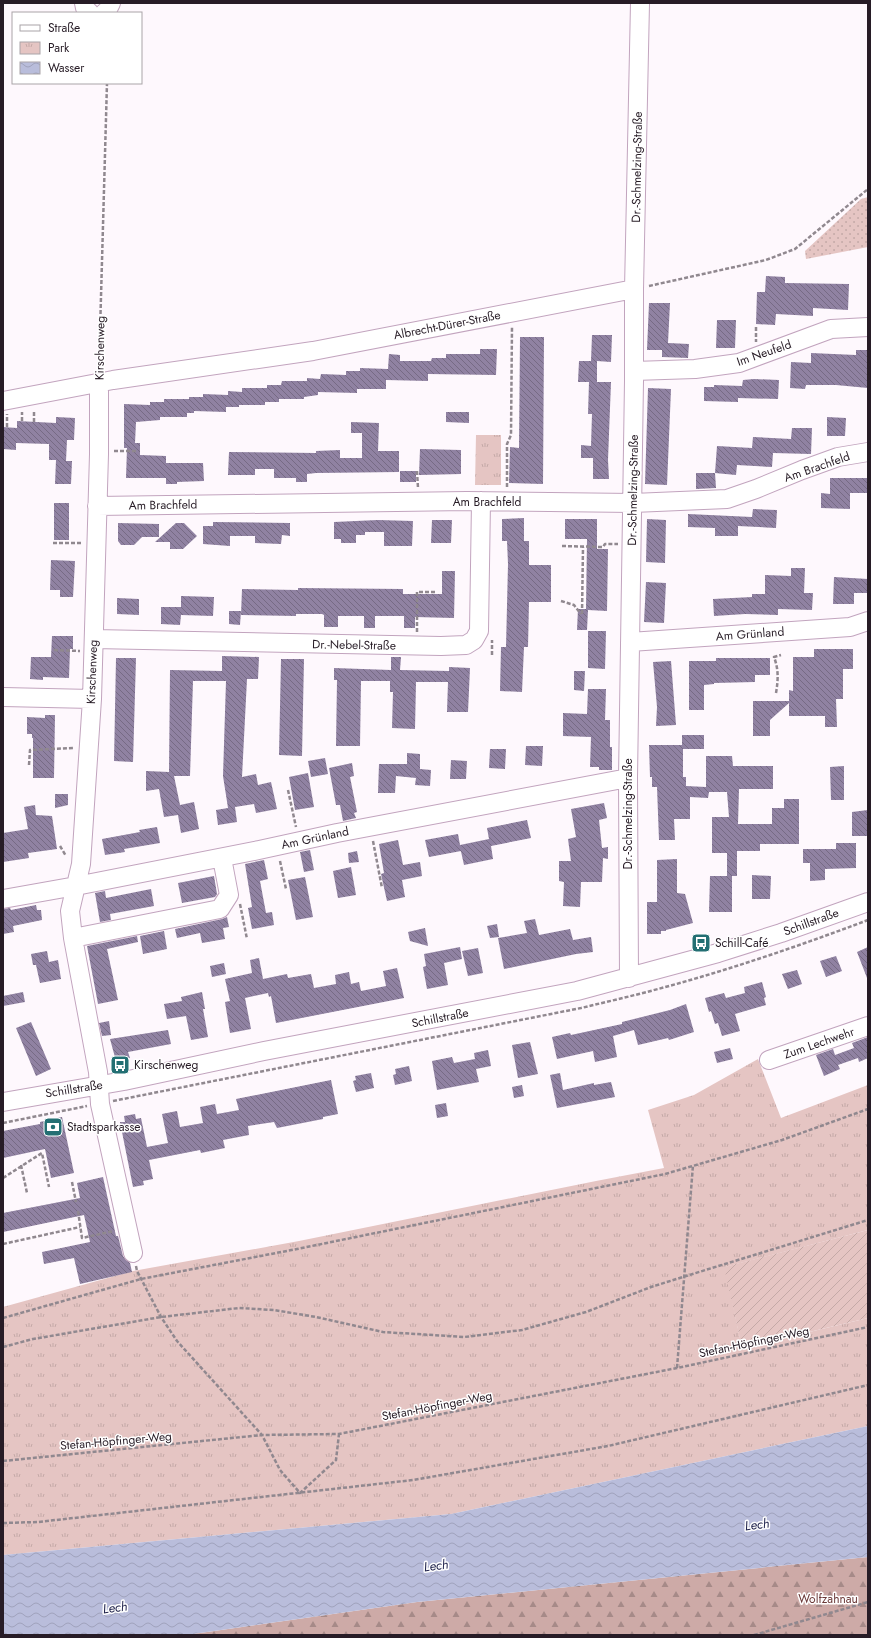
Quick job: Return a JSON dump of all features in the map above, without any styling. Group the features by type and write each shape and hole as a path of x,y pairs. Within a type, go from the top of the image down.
{"street":[{"path":"84,3 85,8 89,12"},
{"path":"105,12 111,3"},
{"name":"Dr.-Schmelzing-Straße","path":"629,978 628,778 633,503 634,289 640,3"},
{"name":"Albrecht-Dürer-Straße","path":"3,401 98,383 313,351 634,289"},
{"name":"Im Neufeld","path":"634,371 695,369 739,362 832,329 868,327"},
{"name":"Kirschenweg","path":"98,383 97,506 92,699 81,864 70,911 73,938 98,1072 100,1104 133,1253"},
{"name":"Am Brachfeld","path":"97,506 481,501 633,503 727,499 756,490 802,470 838,457 868,452"},
{"name":"Dr.-Nebel-Straße","path":"94,645 418,647 466,645 474,640 479,631 481,501"},
{"name":"Am Grünland","path":"630,642 850,627 868,621"},
{"path":"3,697 92,699"},
{"name":"Am Grünland","path":"3,899 222,858 370,826 628,778"},
{"path":"73,938 220,909 229,896 222,858"},
{"name":"Schillstraße","path":"3,1102 99,1086 264,1051 577,991 718,953 781,933 868,902"},
{"name":"Zum Lechwehr","path":"770,1060 868,1026"}],"path":[{"name":"Kirschenweg","path":"98,383 107,84"},
{"path":"634,289 766,260 795,249 868,189"},
{"path":"507,502 508,444 511,434 512,312"},
{"path":"98,451 136,451"},
{"path":"53,543 81,543 82,548 96,548"},
{"path":"562,546 583,547 603,546 605,544 632,545"},
{"path":"562,601 574,605 582,614 583,547"},
{"path":"418,647 417,592 436,592"},
{"path":"54,650 94,645"},
{"path":"776,693 778,680 777,665 774,657 781,655"},
{"path":"29,765 30,750 88,748"},
{"path":"288,790 298,842"},
{"path":"370,826 382,888"},
{"path":"277,846 286,889"},
{"path":"3,1318 141,1279 297,1249 665,1174 782,1140 868,1109"},
{"path":"3,1178 42,1153 49,1187"},
{"path":"22,1165 27,1193"},
{"path":"677,1368 686,1276 693,1165"},
{"path":"72,1182 76,1202"},
{"path":"78,1211 82,1238 127,1228"},
{"path":"3,1347 32,1339 161,1317 239,1308 274,1310 316,1317 383,1332 464,1337 522,1330 586,1312 651,1287 868,1220"},
{"path":"3,1244 80,1227"},
{"path":"133,1253 137,1271 161,1317 177,1341 262,1435 280,1470 300,1493"},
{"name":"Stefan-Höpfinger-Weg","path":"3,1461 262,1435 340,1434 677,1368 868,1327"},
{"path":"3,1523 38,1522 413,1480 608,1446 868,1385"},
{"path":"300,1493 336,1460 340,1434"},
{"path":"754,1635 868,1602"}],"green space":[{"path":"868,197 868,247 806,259 805,251 861,199"},
{"path":"476,435 501,435 501,485 475,485"},
{"path":"758,1059 781,1118 868,1085 868,1230 725,1267 742,1348 868,1318 868,1426 451,1514 3,1555 3,1307 133,1271 299,1241 664,1168 648,1110 694,1095"},
{"path":"868,1230 868,1318 742,1348 724,1267"},
{"name":"Wolfzahnau","path":"868,1557 868,1635 186,1635 417,1602"}],"water":[{"name":"Lech","path":"868,1426 868,1557 417,1602 186,1635 3,1635 3,1555 451,1514"}],"building":[{"path":"766,276 785,277 785,283 849,284 848,310 813,308 813,316 776,314 775,325 756,324 757,292 765,292"},
{"path":"649,303 670,303 668,343 689,344 688,358 662,357 662,350 647,350"},
{"path":"717,320 736,320 735,348 716,348"},
{"path":"592,335 612,335 611,362 597,361 597,382 578,382 579,361 591,361"},
{"path":"520,337 544,337 543,484 509,483 510,447 519,448"},
{"path":"480,349 497,349 496,375 428,374 428,381 386,380 386,389 357,389 357,393 318,392 318,395 304,397 304,399 279,399 279,402 265,402 265,405 239,405 239,407 226,407 226,412 194,411 194,413 187,413 187,417 160,417 160,420 136,422 135,443 140,443 140,455 166,456 166,463 203,463 204,481 166,484 166,478 126,478 127,448 124,448 124,404 150,405 150,402 164,402 164,399 189,399 189,397 203,397 203,394 228,395 228,391 242,392 242,388 267,388 267,385 281,385 282,381 307,381 307,378 320,379 321,374 346,375 346,371 360,371 360,368 388,369 389,354 400,355 400,361 431,361 432,358 446,358 446,354 480,354"},
{"path":"856,350 868,350 868,388 836,385 806,385 805,389 790,388 791,362 811,363 811,353 856,355"},
{"path":"743,380 779,380 778,399 738,398 738,402 704,401 704,387 714,387 714,385 742,386"},
{"path":"589,382 611,382 608,460 609,479 593,479 593,458 581,458 581,445 591,446 592,414 588,414"},
{"path":"648,388 671,389 667,485 645,484"},
{"path":"446,412 469,412 469,423 446,422"},
{"path":"56,417 75,418 74,440 67,440 66,461 72,461 71,484 55,484 56,460 49,460 49,444 16,443 16,450 3,449 3,427 17,428 17,421 56,423"},
{"path":"827,417 846,418 845,436 827,436"},
{"path":"351,422 379,423 378,451 399,451 399,472 316,473 307,474 307,482 296,482 296,478 274,478 274,469 255,469 255,475 228,475 229,452 316,453 316,451 340,450 340,458 362,458 362,433 351,433"},
{"path":"792,428 812,428 811,454 773,453 772,467 737,465 736,475 715,473 717,446 752,448 753,437 791,439"},
{"path":"420,449 461,450 461,474 419,475"},
{"path":"400,471 416,471 416,482 400,482"},
{"path":"696,473 715,473 716,488 696,489"},
{"path":"830,478 868,478 868,493 850,493 850,509 821,508 821,493 830,494"},
{"path":"54,503 69,503 69,540 54,540"},
{"path":"753,509 777,510 776,528 738,526 738,536 715,536 715,528 688,527 688,514 752,517"},
{"path":"524,518 524,541 529,541 529,565 551,565 551,602 529,602 528,647 524,647 522,692 500,691 501,647 506,647 508,564 507,541 502,541 502,519"},
{"path":"565,519 597,519 597,549 608,549 607,611 588,610 587,630 577,630 578,609 586,609 587,539 565,539"},
{"path":"647,519 666,520 665,563 646,562"},
{"path":"378,520 413,521 412,546 384,546 384,532 365,532 365,535 356,535 356,543 341,543 341,539 334,539 334,522"},
{"path":"432,520 452,520 451,543 431,543"},
{"path":"213,522 290,523 290,536 282,535 281,544 255,543 255,536 230,536 230,546 203,544 203,526 213,526"},
{"path":"118,523 159,524 159,537 142,537 134,545 121,545 118,541"},
{"path":"176,523 184,523 197,536 183,549 170,549 170,542 155,542"},
{"path":"51,560 75,561 73,597 60,597 60,590 50,590"},
{"path":"791,568 805,568 804,593 813,593 812,610 778,609 778,615 745,614 714,616 713,599 752,597 752,594 765,594 765,575 791,576"},
{"path":"442,571 455,571 454,618 415,617 415,628 404,628 404,616 375,616 375,628 364,628 364,616 338,616 338,627 324,627 324,615 322,614 296,614 296,616 241,615 242,589 403,589 403,594 442,594"},
{"path":"834,577 868,579 868,593 854,593 854,604 833,604"},
{"path":"646,582 666,583 664,623 644,622"},
{"path":"181,596 214,597 213,616 181,615 180,625 161,624 161,607 181,607"},
{"path":"117,598 139,599 139,615 117,614"},
{"path":"229,611 241,611 240,625 229,624"},
{"path":"588,631 606,631 605,669 588,668"},
{"path":"52,636 73,636 73,649 70,649 69,678 43,677 43,680 30,679 31,657 51,657"},
{"path":"814,649 853,649 853,669 843,669 843,699 836,699 837,727 825,727 825,716 789,716 789,703 770,720 770,736 753,736 753,701 789,701 789,690 793,691 793,657 814,657"},
{"path":"222,656 259,657 258,679 247,679 242,777 256,774 258,785 271,782 277,809 256,813 254,804 235,807 237,822 218,825 216,810 228,808 223,776 226,681 193,681 190,776 174,776 180,805 194,802 199,829 181,833 178,815 164,817 159,789 146,791 146,771 169,772 170,670 222,671"},
{"path":"391,657 401,657 400,670 449,671 449,667 470,668 468,712 447,712 448,682 416,682 415,729 392,728 393,692 390,692 390,681 361,681 360,746 336,746 337,680 334,680 334,668 391,670"},
{"path":"116,658 136,658 133,762 114,761"},
{"path":"716,658 770,658 770,675 755,675 755,682 714,683 704,685 704,710 689,710 689,661 716,661"},
{"path":"281,659 304,659 302,756 279,755"},
{"path":"671,661 676,725 656,726 657,707 653,662"},
{"path":"574,671 585,671 584,691 574,690"},
{"path":"588,689 606,689 605,720 610,720 612,770 599,770 599,767 590,767 591,737 563,736 563,713 587,714"},
{"path":"45,715 55,715 54,778 33,778 33,738 32,734 27,734 27,717 45,718"},
{"path":"682,735 704,735 704,749 683,749 683,777 686,777 686,786 706,787 706,756 732,756 733,766 773,766 773,789 739,789 738,824 772,824 772,808 784,808 784,799 799,799 799,844 760,844 760,851 737,851 737,876 732,876 732,912 709,912 710,876 727,876 727,853 712,853 712,817 729,817 727,792 709,792 708,798 690,797 690,819 674,819 675,840 659,840 657,787 652,787 652,777 650,777 649,745 682,745"},
{"path":"526,746 543,746 542,766 525,765"},
{"path":"490,749 506,749 505,769 489,768"},
{"path":"407,753 420,754 420,769 431,770 430,786 415,785 416,778 396,776 395,793 378,793 379,764 407,764"},
{"path":"325,758 328,774 311,777 308,761"},
{"path":"451,760 467,761 466,779 450,779"},
{"path":"352,763 354,776 350,777 357,812 354,813 356,818 343,821 340,805 336,805 329,768"},
{"path":"844,766 844,800 831,800 830,767"},
{"path":"308,773 314,807 295,810 289,777"},
{"path":"55,794 68,794 68,805 55,808"},
{"path":"604,803 607,818 599,820 602,848 608,847 608,859 603,858 602,882 581,882 580,907 563,906 564,882 559,881 559,861 571,861 568,839 576,837 571,809"},
{"path":"35,805 36,815 52,816 57,849 28,853 29,858 3,862 3,833 28,829 24,807"},
{"path":"868,810 868,836 852,836 852,812"},
{"path":"527,820 531,838 491,846 493,859 464,865 461,851 429,857 425,840 458,834 460,845 489,839 487,828"},
{"path":"157,827 160,843 124,849 125,852 105,855 102,839 140,832 139,830"},
{"path":"398,840 403,865 420,862 422,876 402,880 405,897 387,901 381,874 384,873 379,844"},
{"path":"836,843 856,843 856,868 825,869 825,880 810,881 810,863 803,863 803,849 836,849"},
{"path":"310,850 314,870 304,872 300,852"},
{"path":"357,851 359,862 349,863 348,853"},
{"path":"677,859 677,893 685,894 693,923 666,931 661,931 661,934 647,934 647,902 657,902 657,860"},
{"path":"264,860 268,879 260,881 266,913 272,912 274,925 252,929 248,908 252,907 245,864"},
{"path":"351,867 356,895 338,898 333,871"},
{"path":"752,875 771,876 770,899 752,899"},
{"path":"214,876 217,894 215,897 182,903 178,883"},
{"path":"305,877 313,917 296,920 288,880"},
{"path":"151,889 154,906 110,914 111,920 100,922 95,893 105,891 106,898"},
{"path":"36,905 37,910 41,910 42,920 13,926 14,932 3,934 3,909 10,908 11,910"},
{"path":"227,917 229,927 223,928 225,939 202,943 200,933 177,938 175,929"},
{"path":"535,919 539,935 570,929 573,940 591,937 593,952 576,954 504,969 498,938 527,933 524,921"},
{"path":"497,924 499,937 490,938 487,926"},
{"path":"425,928 428,946 410,941 408,932"},
{"path":"164,931 167,949 143,954 140,936"},
{"path":"137,936 138,942 107,949 118,1000 98,1004 87,946"},
{"path":"460,947 462,959 444,963 448,985 427,989 423,967 426,966 424,954"},
{"path":"868,947 868,978 867,978 857,952"},
{"path":"478,948 483,973 468,976 462,951"},
{"path":"47,951 49,962 58,960 61,979 40,983 36,965 33,965 31,954"},
{"path":"836,956 842,971 826,977 820,961"},
{"path":"259,958 263,979 287,974 288,978 311,974 314,988 336,984 335,975 349,972 351,984 359,982 361,991 386,986 383,971 397,968 404,998 276,1023 271,996 269,997 268,993 245,998 251,1029 230,1033 225,1002 230,1001 225,979 252,973 250,960"},
{"path":"224,963 226,974 212,977 210,966"},
{"path":"797,970 802,984 788,989 782,974"},
{"path":"762,982 766,997 764,998 766,1005 735,1014 740,1031 722,1036 718,1023 715,1024 711,1011 709,1012 705,998 724,993 726,998 745,993 744,987"},
{"path":"23,992 25,1002 3,1006 3,996"},
{"path":"202,992 205,1009 203,1009 208,1037 191,1040 186,1016 167,1019 164,1004 182,1001 181,997"},
{"path":"686,1004 694,1032 669,1040 668,1038 638,1045 634,1030 613,1036 617,1057 595,1062 593,1051 557,1059 552,1037 570,1033 571,1035 622,1024 622,1022 670,1010"},
{"path":"109,1021 111,1035 102,1036 99,1023"},
{"path":"31,1022 51,1069 36,1076 16,1028"},
{"path":"168,1030 171,1044 128,1052 130,1058 116,1061 110,1039"},
{"path":"868,1037 868,1058 859,1062 858,1058 838,1065 840,1069 824,1076 816,1055 833,1049 835,1055 854,1048 852,1043"},
{"path":"530,1042 538,1074 518,1078 512,1045"},
{"path":"730,1048 733,1059 717,1063 714,1052"},
{"path":"488,1050 491,1066 476,1069 479,1082 437,1090 432,1061 452,1057 454,1063 475,1059 474,1053"},
{"path":"409,1066 412,1081 395,1085 393,1075 396,1074 395,1069"},
{"path":"371,1073 374,1088 356,1092 353,1081 356,1080 355,1076"},
{"path":"560,1073 563,1090 594,1083 594,1085 611,1082 615,1097 557,1108 550,1075"},
{"path":"331,1080 338,1114 323,1117 323,1119 277,1128 274,1122 248,1126 249,1135 223,1140 225,1148 201,1153 200,1150 149,1160 153,1179 143,1181 144,1185 133,1187 120,1122 125,1122 124,1116 135,1114 136,1119 141,1118 147,1147 168,1143 162,1114 177,1111 180,1127 203,1123 200,1107 215,1104 217,1114 239,1110 236,1099"},
{"path":"522,1085 524,1096 514,1098 512,1087"},
{"path":"446,1103 448,1116 437,1118 435,1105"},
{"path":"62,1117 74,1173 51,1178 45,1149 3,1158 3,1131 40,1124 40,1122"},
{"path":"103,1177 116,1236 118,1236 123,1256 130,1263 132,1272 80,1284 74,1258 44,1264 42,1252 90,1242 84,1215 3,1232 3,1213 80,1198 77,1183"}],"place":[{"name":"Schill-Café","path":"701,943"},
{"name":"Kirschenweg","path":"120,1065"},
{"name":"Stadtsparkasse","path":"53,1127"}]}
